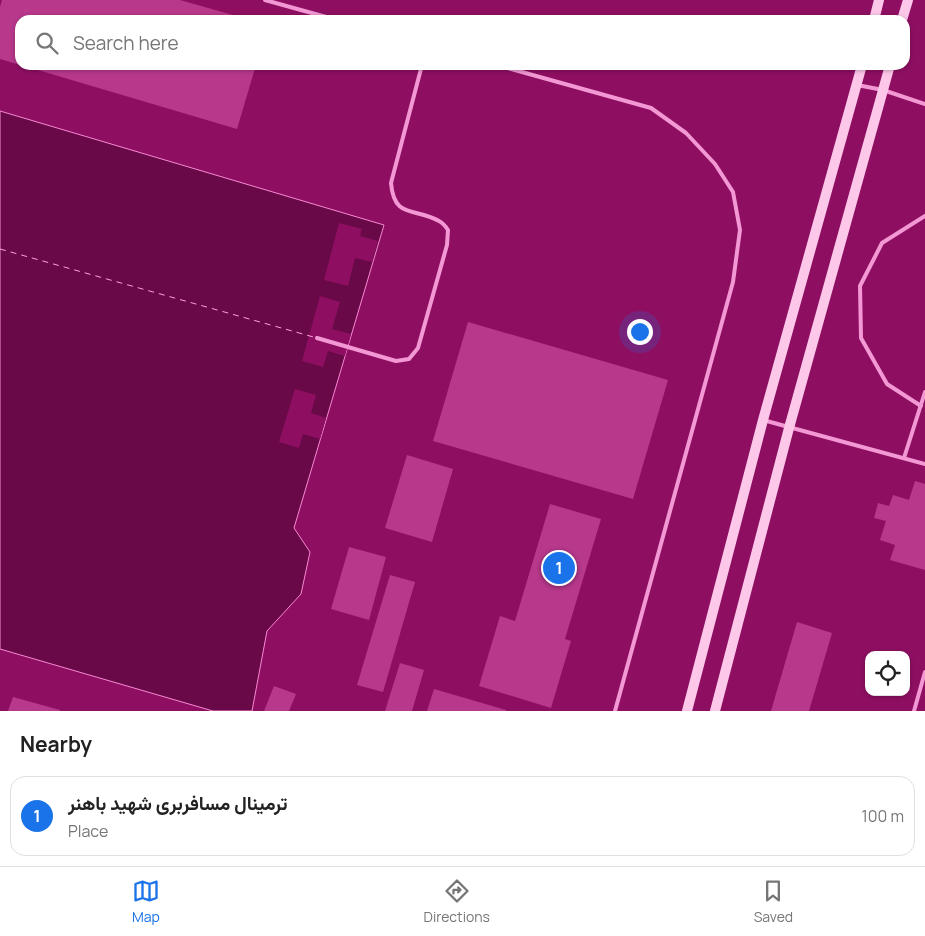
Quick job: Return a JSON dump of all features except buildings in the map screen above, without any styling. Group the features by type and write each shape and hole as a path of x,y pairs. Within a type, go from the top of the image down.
{"street":[{"path":"875,15 879,0"},
{"path":"904,15 908,0"},
{"path":"687,711 763,420 861,70"},
{"path":"715,711 789,428 889,70"}],"lane":[{"path":"265,0 319,15"},
{"path":"317,338 396,361 409,359 418,348 447,245 448,230 439,221 399,207 392,197 391,183 421,70"},
{"path":"515,70 651,108 686,133 714,164 733,192 740,230 732,282 615,711"},
{"path":"857,85 883,90 925,104"},
{"path":"921,406 887,384 861,338 860,286 882,243 925,216"},
{"path":"904,458 925,392"},
{"path":"763,420 925,464"},
{"path":"914,711 925,672"}],"shaded area":[{"path":"0,111 384,225 294,528 310,552 301,594 267,631 252,711 213,711 0,649"}],"pier":[{"path":"339,223 362,229 360,236 378,241 372,262 355,258 348,286 324,280"},
{"path":"320,296 340,302 332,329 351,334 345,356 328,351 323,367 302,361"},
{"path":"295,389 316,395 311,413 326,418 320,439 303,434 299,448 279,442"}],"ferry route":[{"path":"0,249 317,338"}],"place":[{"name":"ترمینال مسافربری شهید باهنر","path":"559,568"}]}
